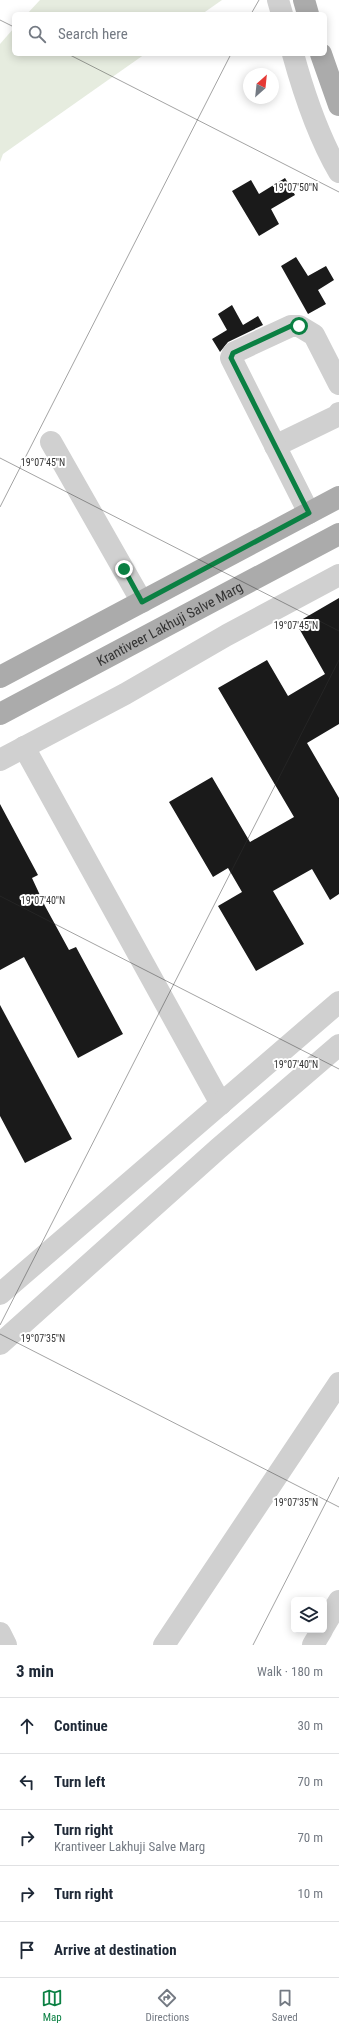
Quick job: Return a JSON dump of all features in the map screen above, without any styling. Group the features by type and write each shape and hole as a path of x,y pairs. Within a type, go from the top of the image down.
{"main road":[{"path":"304,0 307,12"},
{"path":"322,56 339,105"},
{"path":"0,678 339,497"},
{"name":"Krantiveer Lakhuji Salve Marg","path":"0,714 339,534"}],"street":[{"path":"278,0 281,12"},
{"path":"294,56 299,76 328,152 339,172"},
{"path":"309,513 231,361 233,353 291,326 299,326 314,335 339,384"},
{"path":"275,446 337,416 339,413"},
{"path":"50,442 142,602"},
{"path":"0,760 125,694 227,635 339,575"},
{"path":"24,747 221,1104"},
{"path":"0,1294 339,1002"},
{"path":"0,1344 219,1148 339,1045"},
{"path":"164,1645 339,1384"},
{"path":"327,1621 339,1601"},
{"path":"313,1645 320,1633"},
{"path":"0,1634 6,1645"}],"shaded area":[{"path":"40,0 222,0 205,12 29,12"},
{"path":"12,30 12,56 142,56 3,154 0,162 0,44"}],"building":[{"path":"285,178 295,195 271,209 279,224 259,236 232,191 251,180 259,194"},
{"path":"296,257 308,276 326,266 334,280 318,290 326,304 308,314 281,266"},
{"path":"232,305 243,325 258,316 263,325 228,342 220,352 212,339 227,330 218,314"},
{"path":"339,598 339,724 307,743 339,798 339,894 330,900 312,869 273,891 304,944 256,971 218,906 242,892 228,868 213,877 169,802 212,777 250,842 294,817 218,688 267,660 288,696 325,674 296,623"},
{"path":"0,804 38,875 32,878 45,906 69,950 76,947 123,1034 78,1058 24,957 0,970"},
{"path":"0,1005 72,1139 25,1163 0,1116"}],"route":[{"path":"124,569 142,602 309,513 231,361 233,353 291,326 299,326"}]}
